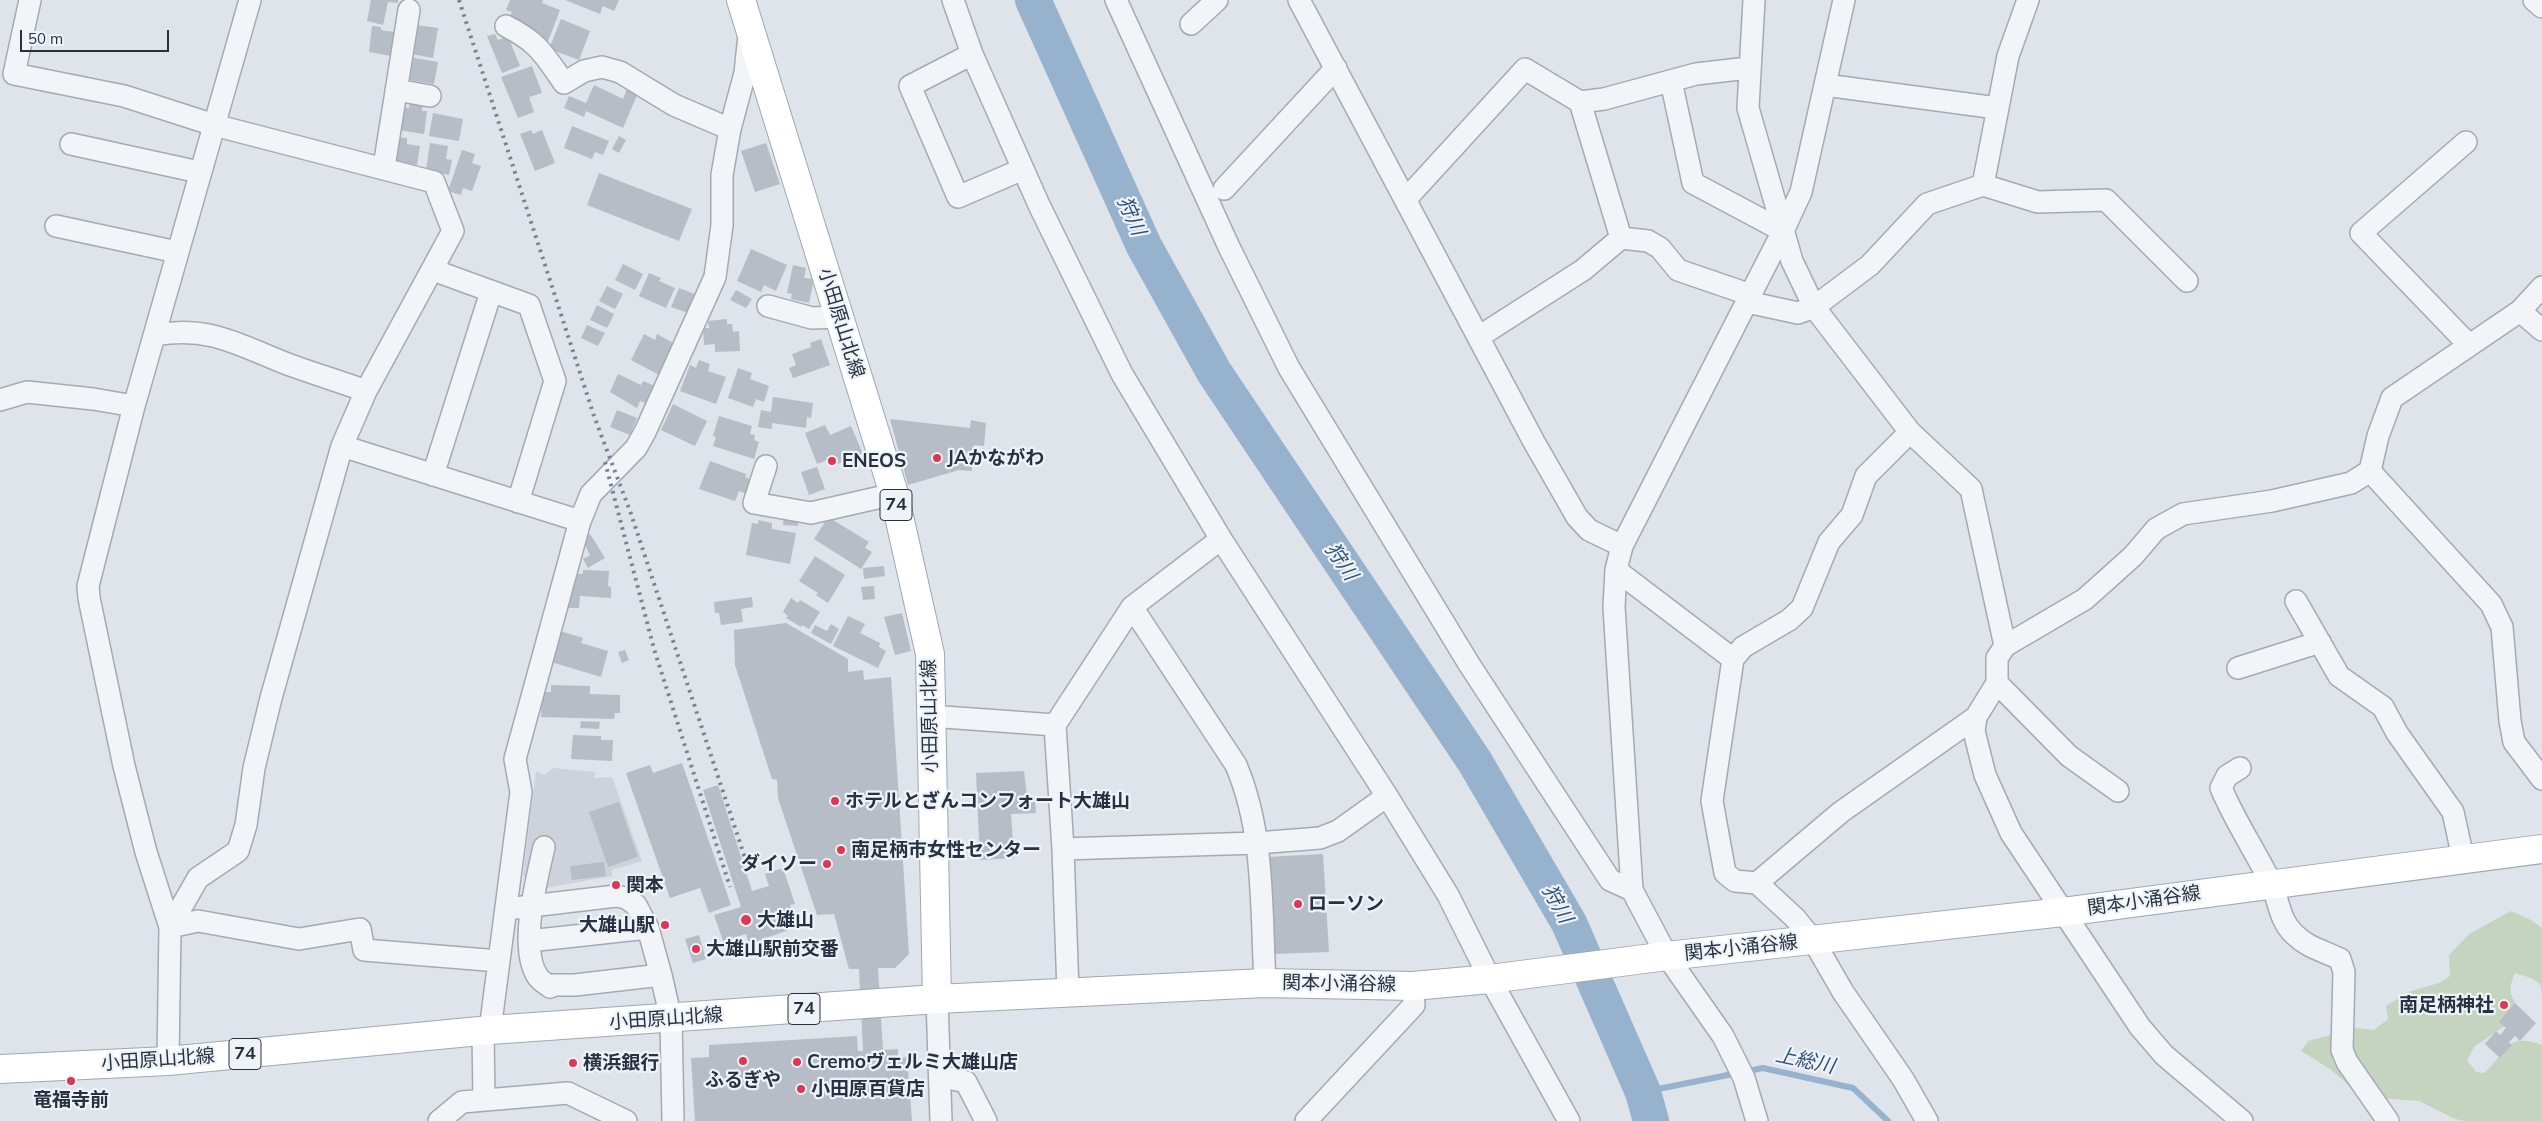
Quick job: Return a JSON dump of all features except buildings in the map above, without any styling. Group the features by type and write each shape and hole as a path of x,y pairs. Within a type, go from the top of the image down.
{"main road":[{"name":"小田原山北線","path":"0,1069 168,1061 486,1030 937,999 930,654 894,494 741,0"},
{"name":"関本小涌谷線","path":"937,999 1265,983 1413,986 1495,979 1655,958 2063,912 2542,849"}],"street":[{"path":"30,0 14,74 124,96 214,125 384,167 434,182 453,231 366,391 342,446 271,698 254,768 246,825 238,851 198,878 170,927"},
{"path":"168,1061 170,927 146,852 124,766 88,586 134,406 199,172 250,0"},
{"path":"484,1100 486,1030 499,961 521,792 516,759 580,522 591,494 636,448 715,277 722,225 722,175 730,129 745,73 752,0"},
{"path":"953,0 972,54 1023,169 1122,374 1221,539 1387,796 1448,895 1495,979 1561,1116"},
{"path":"1116,0 1260,313 1289,368 1469,664 1610,880 1632,890"},
{"path":"1191,24 1217,0"},
{"path":"1754,0 1748,68 1748,108 1792,261 1814,306 1910,432 1971,489 2005,646"},
{"path":"1757,1121 1744,1078 1723,1036 1655,958 1632,890 1614,606 1616,570 1622,546 1783,231 1801,192 1844,0"},
{"path":"1983,185 1996,108 2008,56 2028,0"},
{"path":"2534,0 2542,7"},
{"path":"1302,1 1480,336 1534,442 1577,517 1589,530 1622,546"},
{"path":"384,167 409,10"},
{"path":"506,26 540,47 564,83 584,71 602,67 620,72 674,105 730,129"},
{"path":"972,54 910,86 958,197 1023,169"},
{"path":"1224,188 1336,68"},
{"path":"1406,199 1525,69 1580,102 1604,99 1696,74 1748,68"},
{"path":"1670,81 1693,183 1783,231"},
{"path":"1826,85 1996,108"},
{"path":"396,90 430,96"},
{"path":"1580,102 1621,238"},
{"path":"2466,142 2361,233 2469,345"},
{"path":"71,144 199,172"},
{"path":"1480,336 1583,270 1621,238 1648,241 1660,248 1678,270 1749,298 1798,313 1814,306 1870,265 1927,204 1983,185 2038,202 2106,200 2187,281"},
{"path":"56,226 177,252"},
{"path":"433,270 529,305 555,380 518,502"},
{"path":"1757,883 1841,812 1976,717 1997,683 1997,658 2005,646 2085,599 2133,556 2156,529 2183,514 2272,501 2351,483 2370,470 2378,436 2392,398 2520,311 2542,287"},
{"path":"433,475 491,292"},
{"path":"768,306 812,318 839,317"},
{"path":"2520,311 2542,330"},
{"path":"155,335 178,331 202,332 220,336 291,365 366,391"},
{"path":"0,400 27,392 92,398 134,406"},
{"path":"1910,432 1866,476 1852,515 1829,542 1802,608 1789,620 1743,647 1733,659 1712,802 1725,873 1735,881 1757,883 1795,918 1813,940 1842,992 1903,1080 1927,1121"},
{"path":"342,446 580,522"},
{"path":"766,466 754,503 811,513 894,494"},
{"path":"2370,470 2491,604 2502,627 2510,721 2514,742 2542,779"},
{"path":"1068,992 1063,849 1055,725 1132,607 1221,539"},
{"path":"1616,570 1733,659"},
{"path":"2296,601 2339,676 2383,707 2397,733 2453,812 2463,858"},
{"path":"1132,607 1236,765 1245,787 1257,843 1265,983"},
{"path":"2238,668 2320,642"},
{"path":"1997,683 2069,756 2118,791"},
{"path":"930,716 1055,725"},
{"path":"1976,717 1974,731 1984,775 2011,833 2063,912 2146,1034 2164,1055 2242,1121"},
{"path":"2240,768 2227,776 2221,788 2233,816 2271,884 2281,915 2293,934 2311,948 2340,960 2344,972 2342,1050 2347,1062 2388,1121"},
{"path":"1063,849 1257,843 1320,838 1338,831 1387,796"},
{"path":"544,847 531,908 529,941 533,966 539,978 550,987 662,974"},
{"path":"506,909 531,908 616,896 626,898 636,905 648,928 662,974 671,1018 673,1121"},
{"path":"170,927 198,921 299,939 360,929 364,950 499,961"},
{"path":"529,941 648,928"},
{"path":"1313,1117 1414,1005 1413,986"},
{"path":"937,999 941,1121"},
{"path":"940,1076 966,1082 986,1121"},
{"path":"439,1121 462,1102 568,1093 626,1121"}],"shaded area":[{"path":"553,768 596,772 594,778 612,777 642,861 612,870 612,876 529,891 530,877 523,876 536,771 544,775"}],"green space":[{"path":"2511,911 2531,920 2542,928 2542,996 2540,984 2531,978 2515,973 2510,988 2515,1003 2506,1025 2474,1047 2467,1060 2476,1072 2484,1073 2507,1047 2513,1043 2530,1041 2542,1045 2542,1121 2466,1121 2455,1119 2419,1101 2380,1098 2356,1091 2330,1069 2301,1051 2308,1041 2356,1028 2374,1030 2388,1019 2386,1006 2408,992 2439,983 2450,976 2449,955 2469,934"}],"waterway":[{"name":"狩川","path":"1033,0 1144,246 1214,372 1475,762 1569,923 1643,1092 1651,1121"},
{"name":"上総川","path":"1643,1092 1763,1068 1853,1088 1888,1121"}],"railway":[{"path":"459,0 594,416 630,511 749,870"},
{"path":"605,462 654,649 730,887"}],"place":[{"name":"JAかながわ","path":"937,458"},
{"name":"ENEOS","path":"832,461"},
{"name":"ホテルとざんコンフォート大雄山","path":"835,801"},
{"name":"南足柄市女性センター","path":"841,850"},
{"name":"ダイソー","path":"827,864"},
{"name":"関本","path":"616,885"},
{"name":"ローソン","path":"1298,904"},
{"name":"大雄山","path":"746,920"},
{"name":"大雄山駅","path":"665,925"},
{"name":"大雄山駅前交番","path":"696,949"},
{"name":"南足柄神社","path":"2504,1005"},
{"name":"ふるぎや","path":"743,1061"},
{"name":"Cremoヴェルミ大雄山店","path":"797,1062"},
{"name":"横浜銀行","path":"573,1063"},
{"name":"竜福寺前","path":"71,1081"},
{"name":"小田原百貨店","path":"801,1089"}]}
